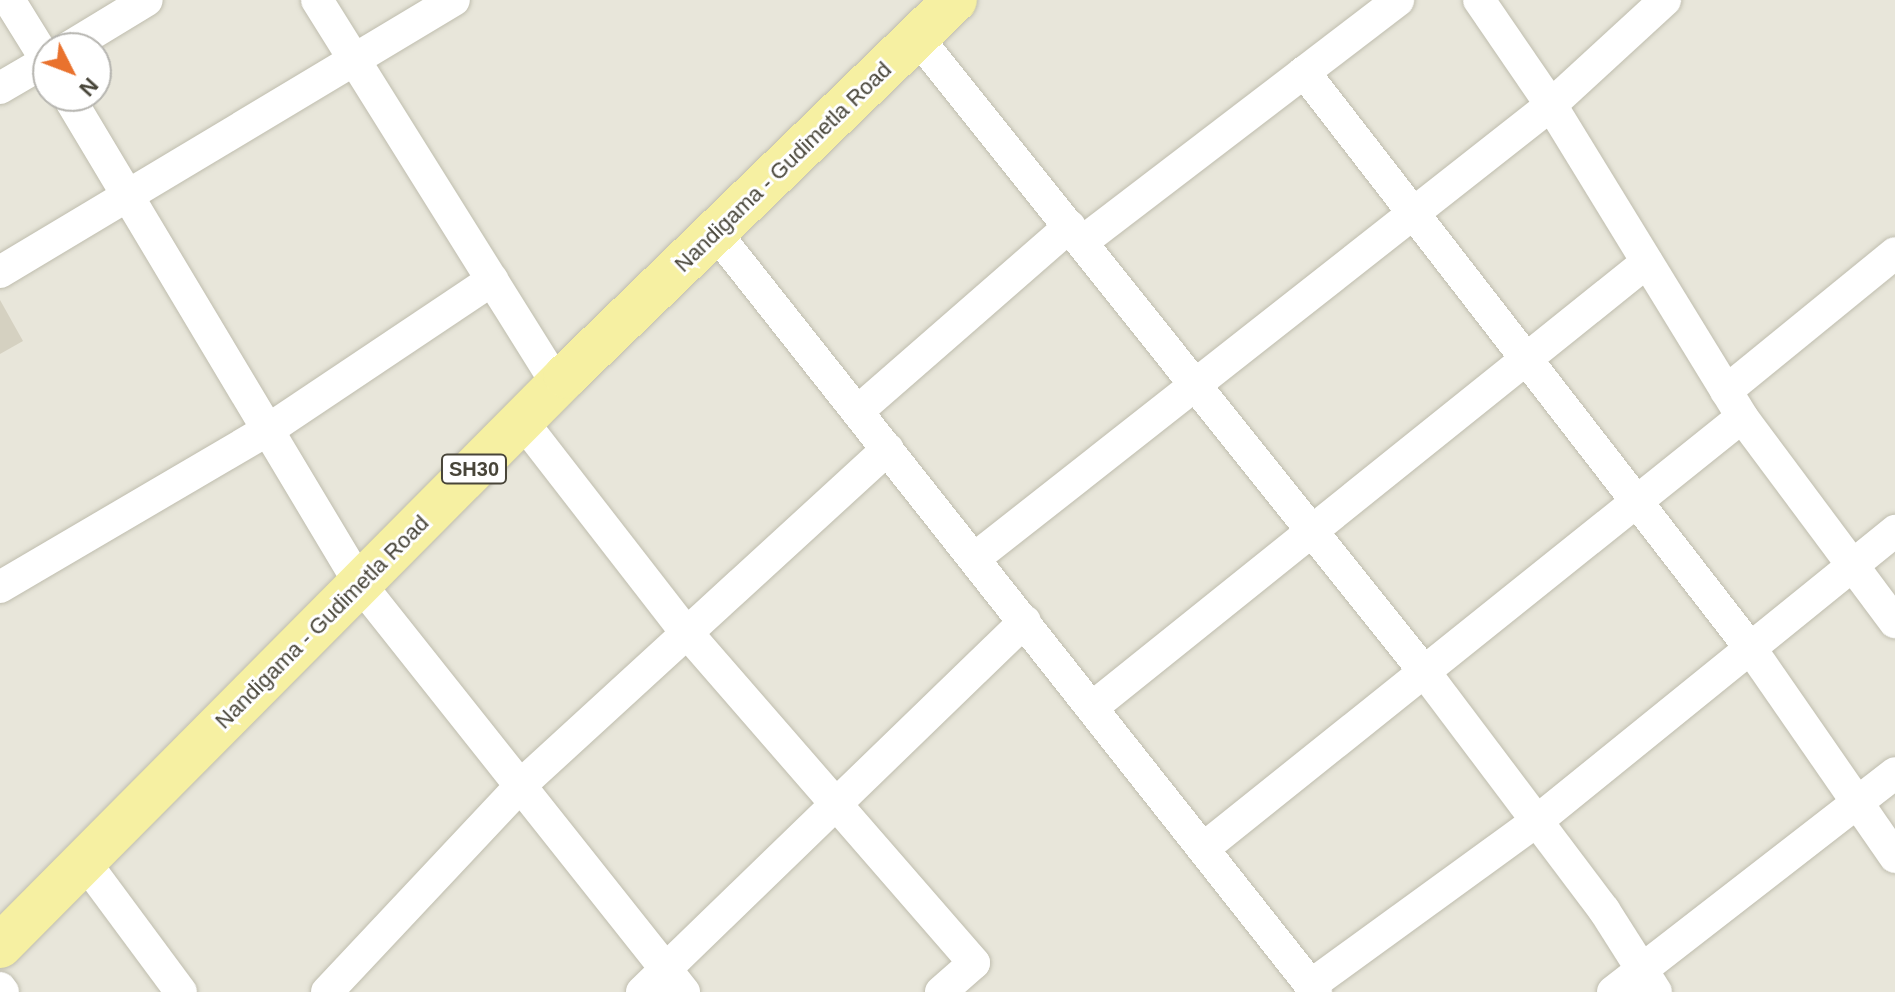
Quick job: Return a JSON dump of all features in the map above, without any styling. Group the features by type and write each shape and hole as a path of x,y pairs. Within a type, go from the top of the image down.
{"main road":[{"name":"Nandigama - Gudimetla Road","path":"0,946 558,385 955,0"}],"street":[{"path":"9,0 33,32"},
{"path":"95,32 147,0"},
{"path":"317,0 558,385"},
{"path":"0,272 127,193 454,0"},
{"path":"858,411 1076,234 1304,72 1398,0"},
{"path":"1479,0 1551,105 1734,404 1895,622"},
{"path":"975,558 1551,105 1665,0"},
{"path":"917,37 1423,670 1537,821 1649,981"},
{"path":"0,88 32,70"},
{"path":"1304,72 1751,649 1895,857"},
{"path":"78,112 360,584 675,980"},
{"path":"715,232 1094,706 1313,989 1537,821 1895,531"},
{"path":"1204,848 1635,502 1895,253"},
{"path":"1094,706 1647,262"},
{"path":"0,587 268,430 492,280"},
{"path":"522,421 687,633 974,963 941,992"},
{"path":"327,992 522,784 888,449"},
{"path":"642,992 675,980 836,804 1025,621"},
{"path":"1613,992 1649,981 1895,773"},
{"path":"84,861 181,992"}],"shaded area":[{"path":"0,0 1895,0 1895,992 0,992"}],"building":[{"path":"0,300 23,341 0,354"}]}
